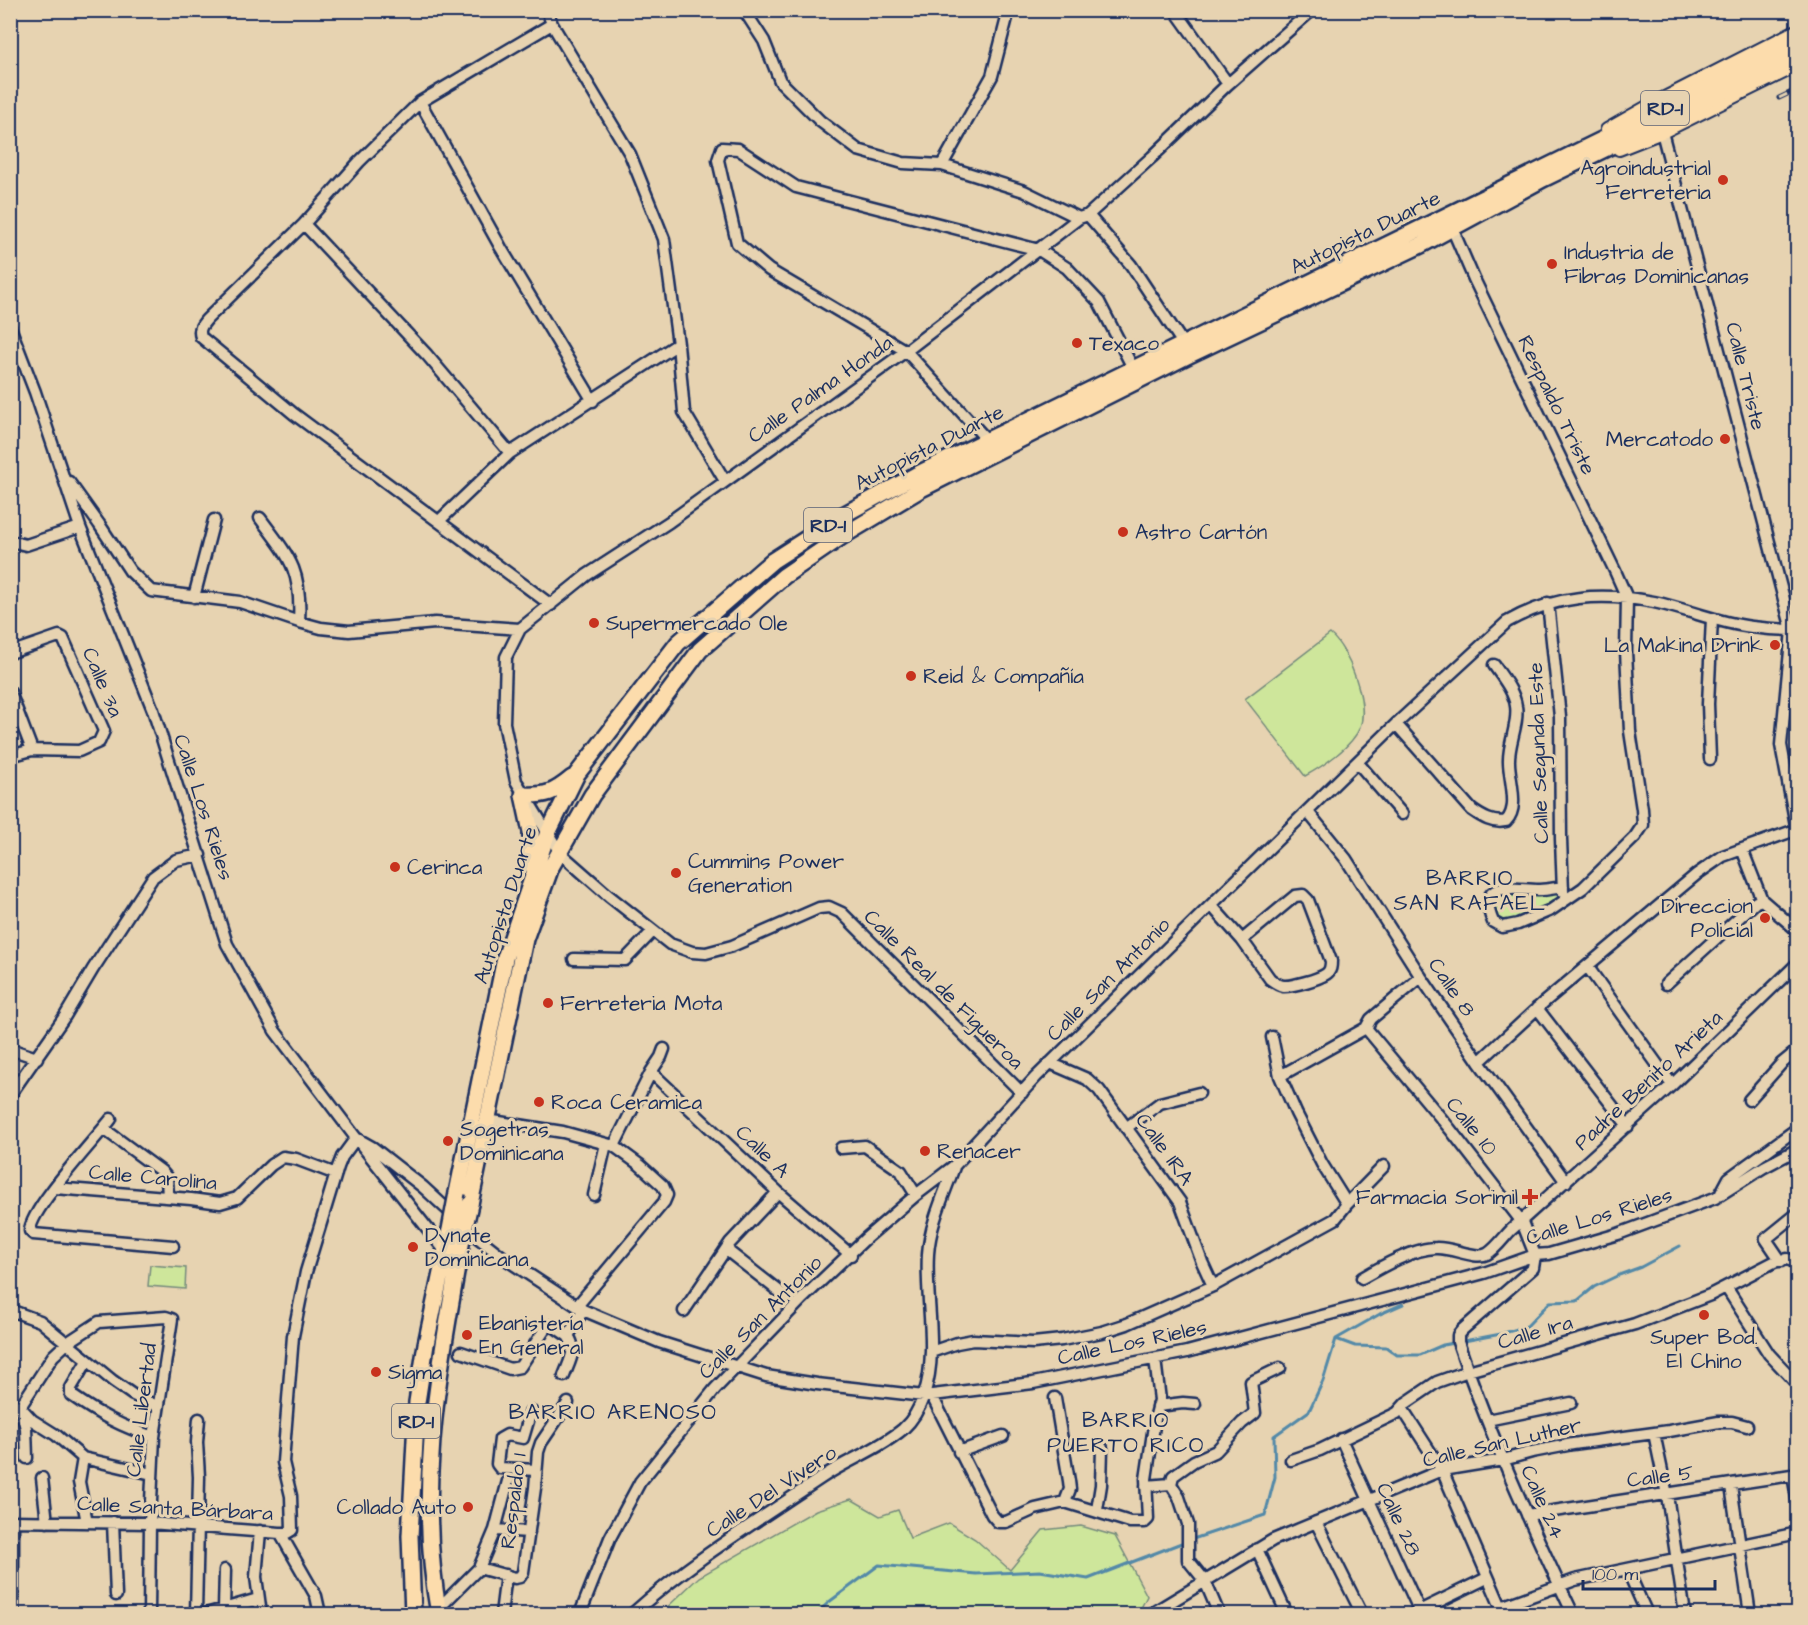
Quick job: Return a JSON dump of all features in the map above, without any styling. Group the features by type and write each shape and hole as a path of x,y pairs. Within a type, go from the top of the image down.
{"highway":[{"name":"RD-1","path":"1540,174 1796,53"},
{"name":"Autopista Duarte","path":"463,1235 525,939 551,867 592,795 700,650 784,576 841,537 921,489 1056,420 1421,245 1540,174"},
{"name":"Autopista Duarte","path":"463,1235 457,1193 505,958 547,835 577,774 678,643 772,561 845,514 916,475 1540,174"},
{"path":"530,882 531,832 523,795 541,796 551,793 577,774"},
{"name":"RD-1","path":"413,1614 410,1536 417,1402 426,1344 446,1252 463,1235"},
{"name":"RD-1","path":"439,1612 430,1536 430,1448 436,1395 463,1235"}],"main road":[{"path":"1540,174 1651,105 1797,30"},
{"path":"1540,174 1662,132 1796,53"}],"street":[{"path":"547,10 552,24 630,154 664,239 678,344 684,412 725,481"},
{"path":"744,10 764,41 780,81 820,121 858,150 903,164 942,165 1024,191 1083,216 1131,265 1184,345"},
{"path":"942,165 992,76 1009,10"},
{"path":"1175,10 1228,84"},
{"name":"Calle Palma Honda","path":"560,853 516,781 504,723 506,657 520,629 587,575 669,522 906,351 1083,216 1152,157 1228,84 1312,10"},
{"path":"551,604 294,414 201,337 200,328 304,224 359,162 420,102 552,24"},
{"path":"420,102 501,248 593,401"},
{"name":"Calle Triste","path":"1662,132 1795,630"},
{"path":"987,440 906,351 770,270 737,243 718,160 722,148 738,149 796,187 1039,250 1067,268 1099,302 1134,370"},
{"path":"304,224 426,355 510,453"},
{"name":"Respaldo Triste","path":"1452,228 1474,279 1616,570 1627,598"},
{"name":"Calle Los Rieles","path":"10,327 35,392 80,527 153,710 227,944 275,1031 446,1252"},
{"path":"439,521 510,453 678,344"},
{"path":"62,472 130,571 151,591 240,602 321,628 349,631 435,623 520,629"},
{"path":"260,518 290,559 295,571 301,597 299,622"},
{"path":"194,597 214,519"},
{"path":"10,541 26,545 80,527"},
{"name":"Calle San Antonio","path":"580,1614 610,1538 640,1482 715,1389 801,1300 916,1195 954,1166 1050,1063 1396,724 1507,622 1548,603 1592,596 1655,602 1750,627 1795,630"},
{"path":"1563,887 1540,890 1501,888 1490,896 1490,915 1493,922 1508,927 1551,910 1583,888 1635,837 1643,825 1630,731 1626,651 1627,598"},
{"name":"Calle Segunda Este","path":"1548,603 1560,717 1564,901"},
{"path":"1710,759 1708,704 1712,618"},
{"path":"1479,1062 1537,1008 1698,874 1723,856 1797,832 1780,745 1795,630"},
{"name":"Calle 3a","path":"10,653 58,636 63,638 104,731 99,742 80,751 32,750 10,756"},
{"path":"1396,724 1472,810 1496,822 1506,821 1511,815 1509,754 1516,705 1494,665"},
{"path":"10,692 32,750"},
{"path":"1358,763 1402,814"},
{"name":"Calle 8","path":"1307,811 1346,859 1421,977 1566,1182"},
{"path":"1742,849 1762,900 1797,931"},
{"name":"Calle Real de Figueroa","path":"560,853 609,896 670,944 692,952 706,953 732,946 819,908 829,907 842,914 1022,1093"},
{"path":"10,1095 37,1058 153,877 176,860 200,855"},
{"path":"1211,905 1242,940 1270,979 1283,986 1291,986 1328,974 1331,969 1331,961 1308,900 1302,895 1295,896 1242,940"},
{"path":"1666,984 1756,902 1762,900"},
{"path":"574,959 626,960 653,931"},
{"name":"Padre Benito Arieta","path":"1362,1278 1415,1253 1435,1247 1461,1251 1475,1257 1488,1254 1672,1086 1797,963"},
{"path":"1587,966 1672,1086"},
{"path":"1280,1076 1366,1028 1371,1019 1421,977"},
{"path":"1537,1008 1628,1126"},
{"name":"Calle 10","path":"1366,1028 1450,1129 1522,1222 1535,1255"},
{"path":"1272,1037 1280,1076 1322,1164 1347,1204"},
{"path":"10,1048 37,1058"},
{"path":"594,1195 610,1145 664,1049"},
{"path":"1749,1100 1781,1064 1797,1050"},
{"name":"Calle 1RA","path":"1050,1063 1087,1079 1100,1090 1180,1202 1213,1286"},
{"name":"Calle A","path":"651,1072 777,1192 851,1255"},
{"path":"1126,1128 1161,1103 1199,1092"},
{"path":"111,1119 55,1188 30,1224 30,1231 33,1234 173,1246"},
{"path":"487,1120 563,1132 610,1145 640,1165 663,1186 667,1195 664,1202 580,1308 568,1336"},
{"path":"1721,1194 1728,1178 1797,1128"},
{"path":"104,1129 161,1171 167,1178 168,1197"},
{"name":"Calle Los Rieles","path":"356,1138 423,1187 463,1235 504,1258 580,1308 658,1342 766,1376 928,1396 1033,1383 1187,1352 1484,1273 1535,1255 1549,1254 1618,1234 1714,1198 1797,1149"},
{"name":"Calle Santa Bárbara","path":"12,1521 150,1523 280,1533 292,1530 291,1496 283,1462 294,1325 306,1272 336,1174 342,1157 356,1138"},
{"path":"842,1148 865,1146 901,1171 916,1195"},
{"name":"Calle Carolina","path":"55,1188 220,1203 237,1198 282,1157 296,1159 336,1174"},
{"name":"Calle Del Vivero","path":"633,1614 670,1582 754,1522 821,1477 901,1431 914,1416 928,1396 931,1352 927,1282 928,1252 933,1225 954,1166"},
{"path":"931,1352 957,1343 973,1341 1033,1343 1102,1332 1127,1324 1213,1286 1335,1219 1384,1166"},
{"path":"684,1311 730,1243 777,1192"},
{"path":"1797,1213 1767,1239 1781,1261 1787,1259 1797,1263"},
{"path":"728,1248 729,1252 780,1292"},
{"name":"Calle 24","path":"1535,1255 1533,1268 1462,1330 1458,1335 1458,1342 1503,1460 1573,1614"},
{"name":"Calle 1ra","path":"1291,1460 1320,1450 1397,1413 1437,1382 1468,1371 1635,1324 1726,1287 1781,1261"},
{"path":"1726,1287 1769,1354 1797,1384"},
{"path":"10,1310 40,1321 87,1361 133,1395 157,1406"},
{"name":"Calle Libertad","path":"67,1343 99,1322 166,1317 172,1319 154,1437 149,1614"},
{"path":"461,1352 510,1370 515,1369 520,1366 545,1329 550,1326 555,1327 568,1336 574,1349 564,1376"},
{"path":"15,1405 53,1356 67,1343"},
{"path":"928,1396 992,1515 1000,1523 1035,1509 1065,1502 1130,1522 1147,1520 1146,1486 1155,1419 1160,1400 1155,1359"},
{"path":"87,1361 70,1388 71,1395 120,1426 154,1437"},
{"path":"1220,1614 1205,1581 1188,1560 1188,1524 1179,1497 1171,1484 1173,1476 1194,1461 1216,1451 1242,1423 1255,1413 1251,1382 1280,1368"},
{"path":"1055,1398 1070,1489 1065,1502"},
{"name":"Respaldo 1","path":"506,1575 515,1578 520,1577 523,1572 541,1443 568,1403"},
{"path":"1487,1420 1571,1403"},
{"path":"1158,1406 1195,1404"},
{"path":"15,1405 32,1420 62,1439 83,1458 152,1474"},
{"path":"15,1405 26,1428 27,1458"},
{"path":"1402,1408 1442,1470 1502,1611 1575,1580 1797,1533"},
{"path":"531,1411 523,1438 507,1435 500,1440 497,1464 500,1468 536,1470"},
{"path":"196,1614 199,1419"},
{"name":"Calle San Luther","path":"1151,1614 1273,1540 1442,1470 1503,1460 1573,1444 1719,1422 1732,1422 1747,1426"},
{"path":"1654,1433 1667,1495 1685,1614"},
{"path":"959,1452 1003,1437"},
{"name":"Calle 28","path":"1341,1439 1418,1613"},
{"path":"1096,1510 1101,1485 1102,1449"},
{"path":"83,1458 79,1482 87,1522"},
{"path":"1795,1475 1797,1504"},
{"name":"Calle 5","path":"1527,1515 1795,1475"},
{"path":"42,1478 47,1522"},
{"path":"439,1612 479,1568 495,1530 508,1481"},
{"path":"1146,1486 1171,1484"},
{"path":"1731,1486 1750,1614"},
{"path":"12,1521 13,1614"},
{"path":"112,1522 116,1595"},
{"path":"1316,1522 1362,1614"},
{"path":"495,1530 530,1532"},
{"path":"260,1531 256,1577 261,1614"},
{"path":"280,1533 316,1596 320,1614"},
{"path":"1257,1549 1287,1614"},
{"path":"479,1568 506,1575 501,1614"},
{"path":"1627,1569 1647,1614"},
{"path":"224,1609 225,1570"},
{"path":"1418,1613 1487,1578"},
{"path":"206,1614 258,1599"}],"green space":[{"path":"1330,634 1344,652 1356,678 1362,705 1362,717 1360,727 1351,741 1328,762 1305,776 1245,699"},
{"path":"1558,893 1558,901 1516,923 1498,921 1492,903 1495,894"},
{"path":"150,1265 186,1268 185,1289 148,1286"},
{"path":"851,1499 880,1516 898,1510 910,1538 949,1523 975,1539 1010,1570 1043,1530 1081,1526 1115,1536 1147,1596 1138,1614 660,1614 699,1577 816,1510"}],"waterway":[{"path":"1336,1339 1355,1346 1386,1347 1397,1355 1420,1355 1443,1345 1501,1334 1527,1326 1550,1302 1577,1301 1594,1287 1641,1267 1680,1246"},
{"path":"1190,1540 1265,1515 1275,1477 1274,1436 1309,1411 1323,1381 1336,1339 1403,1304"},
{"path":"816,1614 879,1565 976,1574 1040,1571 1088,1579 1184,1542"}],"railway":[{"path":"1779,98 1798,89"}],"place":[{"name":"Agroindustrial Ferreteria","path":"1723,180"},
{"name":"Industria de Fibras Dominicanas","path":"1552,264"},
{"name":"Texaco","path":"1077,343"},
{"name":"Mercatodo","path":"1725,439"},
{"name":"Astro Cartón","path":"1123,532"},
{"name":"Supermercado Ole","path":"594,623"},
{"name":"La Makina Drink","path":"1775,645"},
{"name":"Reid & Compañía","path":"911,676"},
{"name":"Cerinca","path":"395,867"},
{"name":"Cummins Power Generation","path":"676,873"},
{"name":"Direccion Policial","path":"1765,918"},
{"name":"Ferreteria Mota","path":"548,1003"},
{"name":"Roca Ceramica","path":"539,1102"},
{"name":"Sogetras Dominicana","path":"448,1141"},
{"name":"Renacer","path":"925,1151"},
{"name":"Farmacia Sorimil","path":"1530,1197"},
{"name":"Dynate Dominicana","path":"413,1247"},
{"name":"Super Bod. El Chino","path":"1704,1315"},
{"name":"Ebanistería En General","path":"467,1335"},
{"name":"Sigma","path":"376,1372"},
{"name":"Collado Auto","path":"468,1507"}],"district":[{"name":"BARRIO SAN RAFAEL","path":"1470,890"},
{"name":"BARRIO ARENOSO","path":"613,1411"},
{"name":"BARRIO PUERTO RICO","path":"1126,1432"}]}
